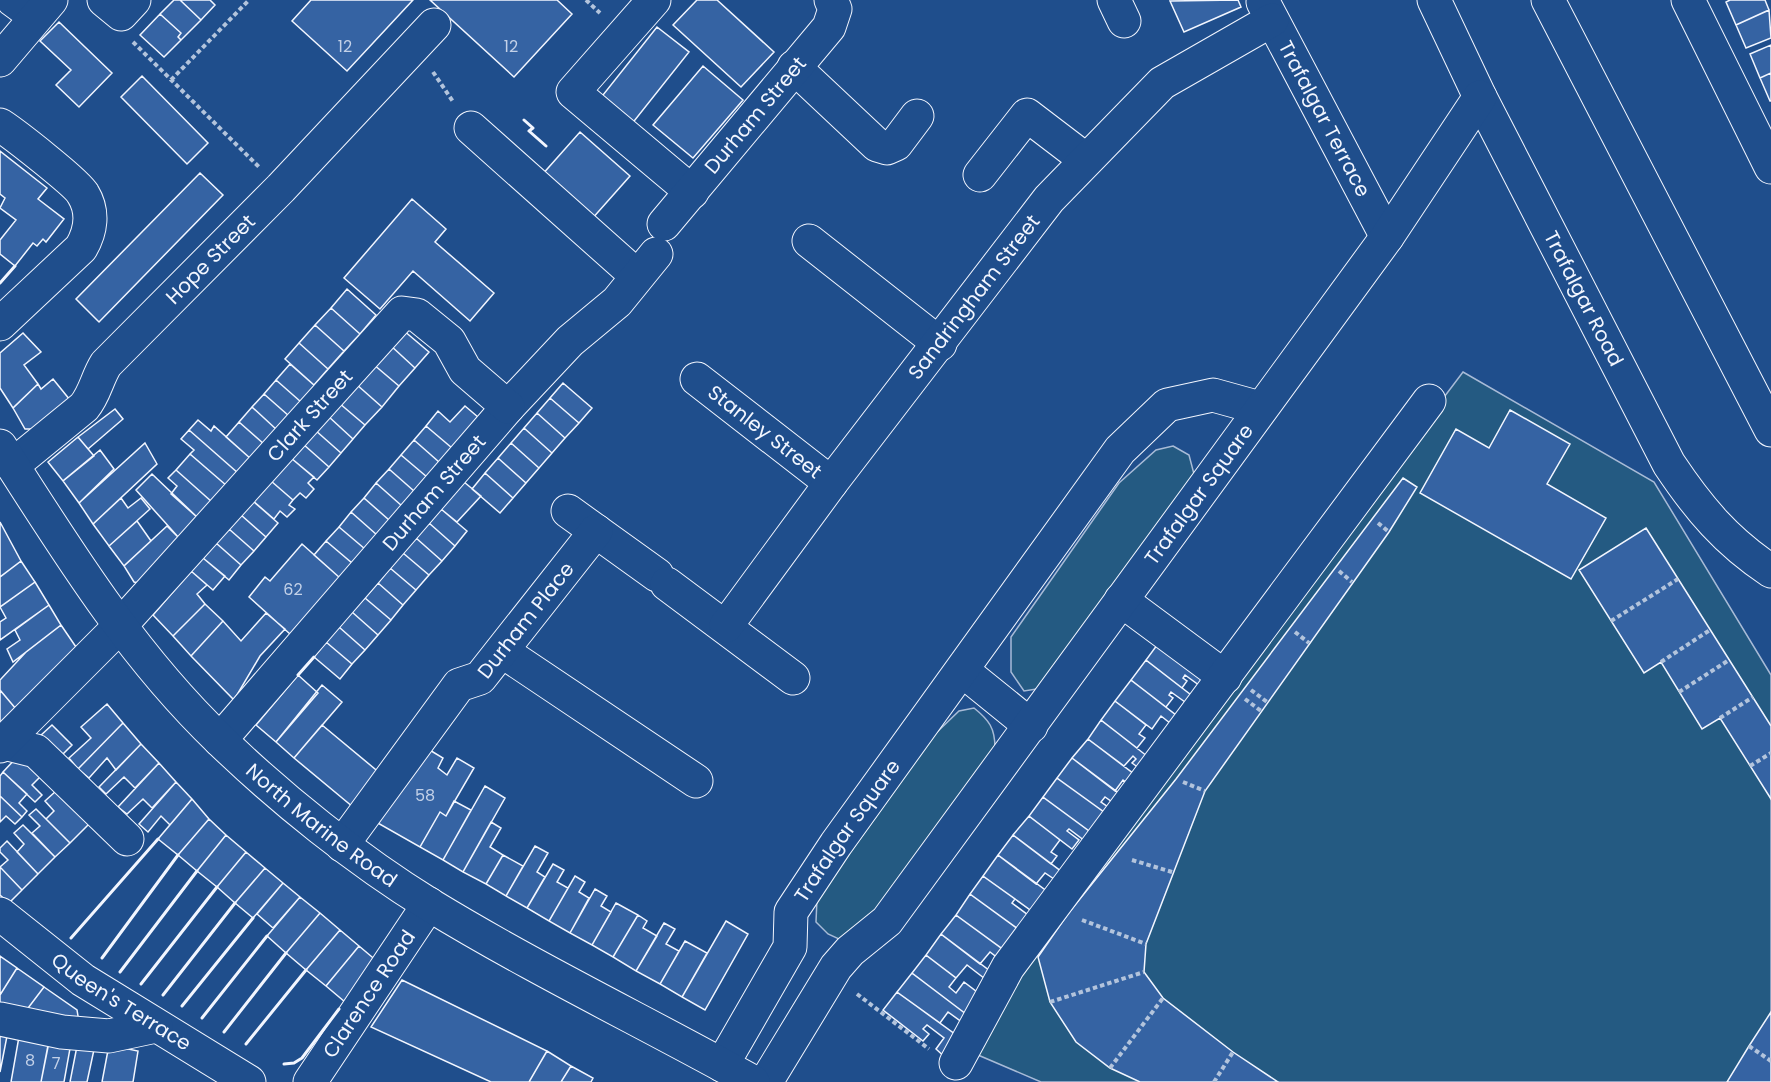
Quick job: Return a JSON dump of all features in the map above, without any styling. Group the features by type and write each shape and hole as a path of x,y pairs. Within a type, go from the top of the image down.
{"street":[{"path":"654,0 573,92 692,192"},
{"name":"Durham Street","path":"220,740 508,407 570,341 617,302 692,192 829,27 835,9 831,0"},
{"name":"Trafalgar Road","path":"1434,0 1480,97 1669,464 1695,504 1738,549 1771,571"},
{"path":"1548,0 1771,430"},
{"path":"1688,0 1771,166"},
{"path":"0,60 33,6"},
{"name":"Sandringham Street","path":"726,626 831,483 940,344 1049,199 1162,83 1267,10"},
{"name":"Trafalgar Terrace","path":"1267,10 1387,237"},
{"name":"Hope Street","path":"6,456 84,407 93,396 97,378 105,364 281,188 420,57 434,25"},
{"path":"794,67 877,144 887,148 896,144 917,116"},
{"name":"Trafalgar Square","path":"766,1082 830,976 850,951 887,921 1387,237 1480,97"},
{"path":"980,175 1027,115 1086,160"},
{"path":"0,125 83,193 90,212 90,232 81,248 0,324"},
{"path":"491,134 653,252"},
{"path":"809,241 940,344"},
{"name":"Clark Street","path":"119,627 402,313 417,315 449,341 465,370 508,407"},
{"name":"Stanley Street","path":"697,379 831,483"},
{"name":"Trafalgar Square","path":"722,1065 790,947 791,912 836,844 963,671 1120,450 1167,405 1213,395 1260,408"},
{"path":"956,1063 1008,967 1237,686 1429,401"},
{"name":"North Marine Road","path":"6,456 119,627 220,740 342,846 429,904 557,978 753,1082"},
{"path":"568,511 726,626 793,678"},
{"name":"Durham Place","path":"342,846 459,685 480,678 596,531"},
{"path":"1121,600 1237,686"},
{"path":"1,744 119,627"},
{"path":"502,651 696,781"},
{"path":"963,671 1031,726"},
{"path":"1,744 16,744 36,751 127,839"},
{"name":"Clarence Road","path":"310,1082 429,904"},
{"name":"Queen's Terrace","path":"0,914 83,980 249,1082"},
{"path":"0,1019 62,1032 109,1036 156,1026"}],"path":[{"path":"171,80 249,0"},
{"path":"120,5 119,28 281,188"},
{"path":"420,57 491,134"},
{"path":"1373,519 1389,532"},
{"path":"1334,567 1352,582"},
{"path":"1611,621 1678,579"},
{"path":"1289,627 1309,643"},
{"path":"1661,662 1710,630"},
{"path":"1679,692 1729,660"},
{"path":"1237,686 1267,702"},
{"path":"1237,686 1261,711"},
{"path":"1720,718 1753,697"},
{"path":"1750,766 1771,753"},
{"path":"1176,779 1205,791"},
{"path":"1132,861 1172,872"},
{"path":"1077,918 1146,944"},
{"path":"1050,1002 1144,972"},
{"path":"830,976 947,1063 956,1063"},
{"path":"1110,1068 1163,998"},
{"path":"1749,1046 1771,1061"},
{"path":"1214,1082 1233,1052"}],"shaded area":[{"path":"1463,372 1654,482 1771,675 1771,1082 1041,1082 978,1055 1021,958"},
{"path":"1173,446 1189,455 1194,474 1043,688 1024,691 1011,672 1011,637 1119,483 1156,450"},
{"path":"974,708 990,725 995,748 879,915 841,940 828,934 816,922 817,899 935,734 959,711"}],"building":[{"path":"174,0 180,0 201,20 181,40 178,37 181,33 160,14"},
{"path":"180,0 210,0 215,5 201,20"},
{"path":"311,0 413,0 347,71 292,21"},
{"path":"430,0 557,0 572,14 514,77"},
{"path":"697,0 717,0 774,52 741,87 673,25"},
{"path":"1238,0 1241,7 1184,32 1170,1"},
{"path":"1765,0 1769,10 1736,25 1726,2"},
{"path":"1769,10 1771,38 1746,48 1736,25"},
{"path":"160,14 181,33 178,37 181,40 164,57 140,35"},
{"path":"59,22 112,73 79,107 56,85 71,70 40,41"},
{"path":"657,27 689,52 627,130 595,105"},
{"path":"1771,45 1771,73 1760,78 1750,54"},
{"path":"703,66 743,100 693,158 653,125"},
{"path":"1771,73 1771,101 1770,101 1760,78"},
{"path":"142,76 208,143 187,164 121,97"},
{"path":"580,132 630,176 591,220 541,176"},
{"path":"0,151 47,188 38,199 64,219 46,242 43,239 37,246 33,243 15,266 0,254 0,240 16,220 0,208 5,198 0,194"},
{"path":"200,173 223,195 99,322 76,299"},
{"path":"412,199 446,229 435,242 494,293 470,321 413,271 380,309 344,278"},
{"path":"347,289 376,315 360,334 331,308"},
{"path":"331,308 360,334 344,351 315,325"},
{"path":"315,325 344,351 328,369 299,343"},
{"path":"403,330 429,352 415,368 390,345"},
{"path":"23,333 41,352 24,365 38,384 13,408 0,388 0,353"},
{"path":"299,343 328,369 314,385 285,359"},
{"path":"390,345 415,368 399,386 373,364"},
{"path":"290,364 315,386 301,402 276,380"},
{"path":"373,364 399,386 382,407 356,384"},
{"path":"53,379 70,400 39,429 25,429 13,408 38,384 41,389"},
{"path":"276,380 301,402 289,416 264,394"},
{"path":"563,383 592,408 579,423 550,398"},
{"path":"356,384 382,407 365,425 339,403"},
{"path":"264,394 289,416 277,430 252,407"},
{"path":"550,398 579,423 565,438 537,413"},
{"path":"339,403 365,425 353,439 328,416"},
{"path":"465,406 478,417 452,448 426,426 438,411 450,422"},
{"path":"252,407 277,430 264,444 239,422"},
{"path":"115,409 123,419 88,449 78,437"},
{"path":"1510,410 1570,444 1547,484 1606,518 1571,579 1420,493 1456,429 1489,448"},
{"path":"537,413 565,438 552,453 524,428"},
{"path":"328,416 353,439 341,453 315,430"},
{"path":"198,420 211,431 214,426 251,459 238,473 189,430"},
{"path":"239,422 264,444 251,459 226,437"},
{"path":"426,426 452,448 439,462 414,440"},
{"path":"524,428 552,453 539,468 511,443"},
{"path":"189,430 238,473 227,486 190,454 194,450 181,439"},
{"path":"315,430 341,453 329,467 303,444"},
{"path":"78,437 94,456 63,481 48,462"},
{"path":"414,440 439,462 427,477 401,455"},
{"path":"145,443 157,464 93,524 79,503"},
{"path":"511,443 539,468 526,483 498,458"},
{"path":"303,444 329,467 317,480 291,458"},
{"path":"100,450 114,469 79,503 63,481"},
{"path":"190,454 227,486 212,502 176,470"},
{"path":"401,455 427,477 414,491 389,469"},
{"path":"291,458 314,477 308,483 314,489 306,498 300,493 293,500 271,481"},
{"path":"498,458 526,483 513,498 485,473"},
{"path":"389,469 414,491 402,506 376,483"},
{"path":"176,470 212,502 198,518 171,494 177,486 168,478"},
{"path":"485,473 513,498 500,513 472,489"},
{"path":"152,474 198,518 179,538 136,490"},
{"path":"1403,478 1417,487 1389,532 1205,791 1146,944 1144,972 1163,998 1233,1052 1278,1082 1140,1082 1110,1068 1076,1042 1050,1002 1038,957 1067,915 1176,779"},
{"path":"271,481 293,500 289,505 295,509 287,517 280,511 274,519 253,501"},
{"path":"464,482 481,496 457,522 441,509"},
{"path":"376,483 402,506 389,520 364,498"},
{"path":"121,498 128,508 141,498 150,509 109,546 93,524"},
{"path":"364,498 389,520 377,535 351,512"},
{"path":"253,501 278,523 266,537 241,515"},
{"path":"441,509 467,531 455,546 429,523"},
{"path":"351,512 377,535 365,549 339,527"},
{"path":"241,515 266,537 254,551 229,529"},
{"path":"137,521 151,541 124,566 109,546"},
{"path":"0,522 21,561 0,577"},
{"path":"429,523 455,546 442,561 416,538"},
{"path":"167,526 179,538 138,583 134,582 124,566"},
{"path":"339,527 365,549 352,563 326,541"},
{"path":"1646,528 1771,726 1771,799 1720,718 1702,729 1661,662 1644,673 1579,570"},
{"path":"229,529 254,551 241,565 216,543"},
{"path":"416,538 442,561 429,575 403,553"},
{"path":"326,541 352,563 340,578 314,555"},
{"path":"216,543 241,565 229,580 203,558"},
{"path":"302,544 340,578 290,634 249,597 265,577 270,581"},
{"path":"403,553 429,575 416,590 390,568"},
{"path":"203,558 225,576 213,590 191,571"},
{"path":"21,561 35,582 0,607 0,577"},
{"path":"390,568 416,590 403,605 378,583"},
{"path":"191,571 207,585 197,594 205,604 173,636 153,615"},
{"path":"35,582 49,605 0,640 0,622 6,618 0,607"},
{"path":"378,583 403,605 391,620 365,598"},
{"path":"365,598 391,620 378,635 352,612"},
{"path":"205,604 223,621 191,656 173,636"},
{"path":"49,605 61,625 13,662 7,649 20,640 15,630"},
{"path":"352,612 378,635 365,650 339,627"},
{"path":"266,613 285,629 260,656 234,700 191,656 223,621 241,641"},
{"path":"61,625 76,647 16,709 0,690 0,680 26,652"},
{"path":"339,627 365,650 352,664 326,642"},
{"path":"1160,641 1210,680 1203,688 1185,675 1183,678 1187,681 1182,688 1146,660"},
{"path":"326,642 352,664 340,679 314,657"},
{"path":"1146,660 1195,698 1185,702 1171,692 1169,695 1173,698 1166,707 1131,680"},
{"path":"298,675 318,693 276,742 256,725"},
{"path":"1131,680 1181,719 1175,727 1161,716 1152,729 1115,701"},
{"path":"322,685 342,702 294,758 276,742"},
{"path":"0,690 16,709 0,724"},
{"path":"1115,701 1146,725 1139,734 1145,738 1137,748 1101,720"},
{"path":"107,704 123,723 78,769 69,758 91,738 81,727"},
{"path":"1101,720 1152,760 1143,771 1132,763 1136,759 1133,756 1124,766 1088,739"},
{"path":"123,723 141,744 116,770 107,758 89,778 78,769"},
{"path":"52,725 72,745 60,757 39,737"},
{"path":"322,725 381,774 353,807 294,758"},
{"path":"1088,739 1138,777 1131,786 1123,780 1115,791 1072,758"},
{"path":"141,744 159,763 135,788 124,777 106,794 99,787"},
{"path":"428,749 443,758 438,768 447,775 457,758 474,768 446,816 440,812 420,847 376,822"},
{"path":"18,756 40,777 32,785 42,795 35,802 3,772"},
{"path":"1072,758 1124,797 1118,806 1105,797 1101,802 1108,807 1104,812 1057,778"},
{"path":"159,763 176,782 152,808 143,799 127,814 118,807"},
{"path":"3,772 27,794 19,803 27,811 22,817 0,796 0,776"},
{"path":"1057,778 1104,812 1096,836 1043,797"},
{"path":"176,782 192,799 170,825 161,816 148,832 139,824"},
{"path":"485,786 505,798 463,872 443,860"},
{"path":"56,791 89,824 70,843 46,819 54,811 45,801"},
{"path":"0,796 22,817 15,824 6,816 0,822"},
{"path":"1043,797 1096,836 1089,844 1069,829 1067,831 1079,840 1072,849 1029,816"},
{"path":"192,799 209,819 178,855 158,839"},
{"path":"454,801 471,810 443,860 420,847 440,812 446,816"},
{"path":"36,809 70,843 55,857 32,833 40,826 29,815"},
{"path":"1029,816 1060,840 1051,852 1057,856 1051,864 1013,835"},
{"path":"209,819 226,835 197,871 178,855"},
{"path":"491,822 501,828 490,847 503,855 486,884 463,872"},
{"path":"23,825 55,857 38,874 17,852 24,844 14,833"},
{"path":"226,835 246,852 217,887 197,871"},
{"path":"1013,835 1066,875 1060,883 1045,873 1036,884 998,855"},
{"path":"7,841 38,874 22,890 0,867 8,860 0,852 0,848"},
{"path":"535,846 548,853 537,872 545,877 527,908 506,896"},
{"path":"246,852 265,868 235,903 217,887"},
{"path":"503,855 523,866 506,896 486,884"},
{"path":"998,855 1048,892 1033,912 983,876"},
{"path":"553,864 564,870 557,882 568,888 549,921 527,908"},
{"path":"0,867 22,890 9,903 0,895"},
{"path":"265,868 283,883 253,918 235,903"},
{"path":"575,876 585,882 579,892 589,898 570,933 549,921"},
{"path":"983,876 1015,899 1012,903 1028,915 1018,929 970,894"},
{"path":"283,883 300,897 273,928 257,914"},
{"path":"595,889 607,896 601,906 611,912 592,945 570,933"},
{"path":"970,894 1018,929 1008,953 956,915"},
{"path":"300,897 320,913 286,953 267,936"},
{"path":"616,903 638,915 613,957 592,945"},
{"path":"320,913 340,930 306,970 286,953"},
{"path":"638,915 647,921 643,928 657,936 636,971 613,957"},
{"path":"956,915 1008,953 1003,962 990,952 980,964 941,934"},
{"path":"726,921 748,934 705,1010 682,997"},
{"path":"664,923 675,929 666,944 679,951 660,984 636,971"},
{"path":"340,930 359,946 326,986 306,970"},
{"path":"941,934 994,974 989,982 967,965 956,978 926,955"},
{"path":"685,941 707,953 682,997 660,984"},
{"path":"359,946 378,962 345,1002 326,986"},
{"path":"926,955 956,978 949,987 956,993 964,982 981,995 966,1014 912,973"},
{"path":"0,956 17,968 0,995"},
{"path":"17,968 44,987 22,1016 0,1009 0,995"},
{"path":"912,973 966,1014 966,1025 948,1012 940,1023 897,992"},
{"path":"402,980 547,1051 529,1082 491,1082 371,1027"},
{"path":"44,987 77,1010 78,1016 74,1023 22,1016"},
{"path":"897,992 959,1037 947,1059 936,1049 944,1038 927,1025 923,1029 929,1034 923,1041 883,1010"},
{"path":"1771,1012 1771,1082 1727,1082 1749,1046"},
{"path":"0,1025 9,1026 0,1072"},
{"path":"20,1031 50,1037 41,1082 11,1082"},
{"path":"49,1040 71,1043 64,1082 41,1082"},
{"path":"78,1041 95,1045 87,1082 70,1082"},
{"path":"109,1045 138,1051 133,1082 102,1082"},
{"path":"547,1051 571,1066 561,1082 529,1082"},
{"path":"571,1066 593,1078 591,1082 561,1082"}],"wall":[{"path":"524,120 533,128 529,131 546,146"},
{"path":"0,283 15,266"},
{"path":"298,675 314,657"},
{"path":"71,938 158,839"},
{"path":"102,958 178,855"},
{"path":"120,972 197,871"},
{"path":"141,984 217,887"},
{"path":"163,995 235,903"},
{"path":"182,1006 253,918"},
{"path":"202,1018 267,936"},
{"path":"224,1032 286,953"},
{"path":"246,1044 306,970"},
{"path":"284,1064 294,1063 302,1058 339,1009"}]}
